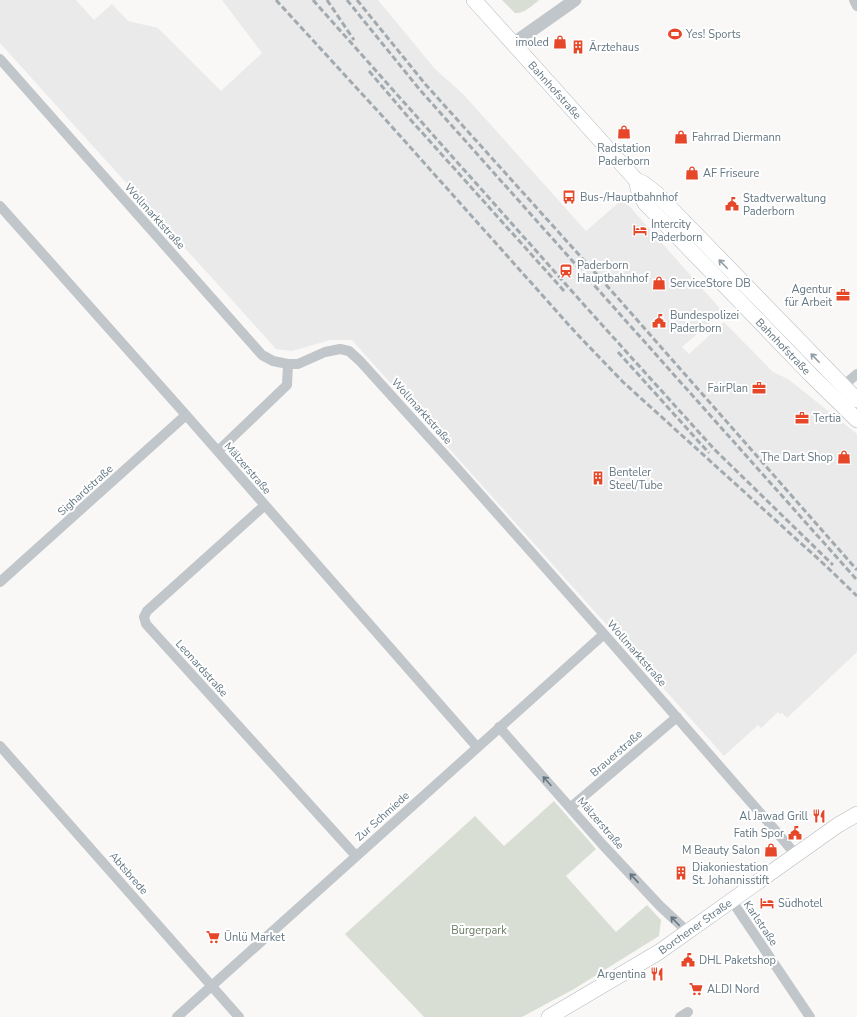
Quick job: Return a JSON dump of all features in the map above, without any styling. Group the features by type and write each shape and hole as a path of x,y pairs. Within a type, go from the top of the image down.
{"main road":[{"name":"Bahnhofstraße","path":"474,0 636,180 643,183 656,194 837,391 857,420"},
{"name":"Bahnhofstraße","path":"837,391 857,400"},
{"name":"Borchener Straße","path":"548,1017 660,952 838,825 856,817"}],"street":[{"path":"514,43 575,0"},
{"path":"854,0 857,6"},
{"name":"Wollmarktstraße","path":"0,59 262,355 273,361 298,364 325,352 340,349 350,351 455,466 604,634 796,855"},
{"name":"Mälzerstraße","path":"0,206 218,451 477,747"},
{"path":"218,451 287,385 288,364"},
{"path":"837,391 857,374"},
{"name":"Sighardstraße","path":"0,582 186,415"},
{"name":"Leonardstraße","path":"265,505 147,611 144,617 146,624 356,856"},
{"name":"Zur Schmiede","path":"177,1017 604,634"},
{"name":"Brauerstraße","path":"571,807 677,717"},
{"name":"Mälzerstraße","path":"499,727 602,844 660,906 688,932"},
{"name":"Abtsbrede","path":"0,746 239,1017"},
{"name":"Karlstraße","path":"732,901 810,1017"}],"shaded area":[{"path":"0,0 76,0 94,20 112,4 128,21 158,28 221,91 262,53 222,0 378,0 435,69 463,94 586,231 623,199 723,312 682,347 689,354 724,322 773,372 788,379 857,434 857,652 787,718 782,713 780,714 778,712 761,728 758,725 724,756 352,340 330,340 292,351 276,349 0,43"}],"green space":[{"path":"502,0 539,0 525,11 515,13"},
{"name":"Bürgerpark","path":"554,801 596,849 566,876 616,932 647,905 661,920 659,936 574,989 522,1017 424,1017 345,934 475,816 504,846"}],"railway":[{"path":"276,0 385,119 576,333 623,382 826,566 857,596"},
{"path":"313,0 714,449 833,565"},
{"path":"327,0 354,40"},
{"path":"347,0 420,90 857,580"},
{"path":"357,0 426,85 617,297 857,570"},
{"path":"369,71 409,118 565,292"},
{"path":"618,352 709,453"}],"place":[{"name":"Yes! Sports","path":"675,34"},
{"name":"imoled","path":"560,42"},
{"name":"Ärztehaus","path":"578,47"},
{"name":"Radstation Paderborn","path":"624,132"},
{"name":"Fahrrad Diermann","path":"681,137"},
{"name":"AF Friseure","path":"692,173"},
{"name":"Bus-/Hauptbahnhof","path":"569,197"},
{"name":"Stadtverwaltung Paderborn","path":"732,204"},
{"name":"Intercity Paderborn","path":"640,230"},
{"name":"Paderborn Hauptbahnhof","path":"566,271"},
{"name":"ServiceStore DB","path":"659,283"},
{"name":"Agentur für Arbeit","path":"843,295"},
{"name":"Bundespolizei Paderborn","path":"659,321"},
{"name":"FairPlan","path":"759,388"},
{"name":"Tertia","path":"802,418"},
{"name":"The Dart Shop","path":"844,457"},
{"name":"Benteler Steel/Tube","path":"598,478"},
{"name":"Al Jawad Grill","path":"819,816"},
{"name":"Fatih Spor","path":"795,833"},
{"name":"M Beauty Salon","path":"771,850"},
{"name":"Diakoniestation St. Johannisstift","path":"681,873"},
{"name":"Südhotel","path":"767,903"},
{"name":"Ünlü Market","path":"213,937"},
{"name":"DHL Paketshop","path":"688,960"},
{"name":"Argentina","path":"657,974"},
{"name":"ALDI Nord","path":"696,989"}]}
